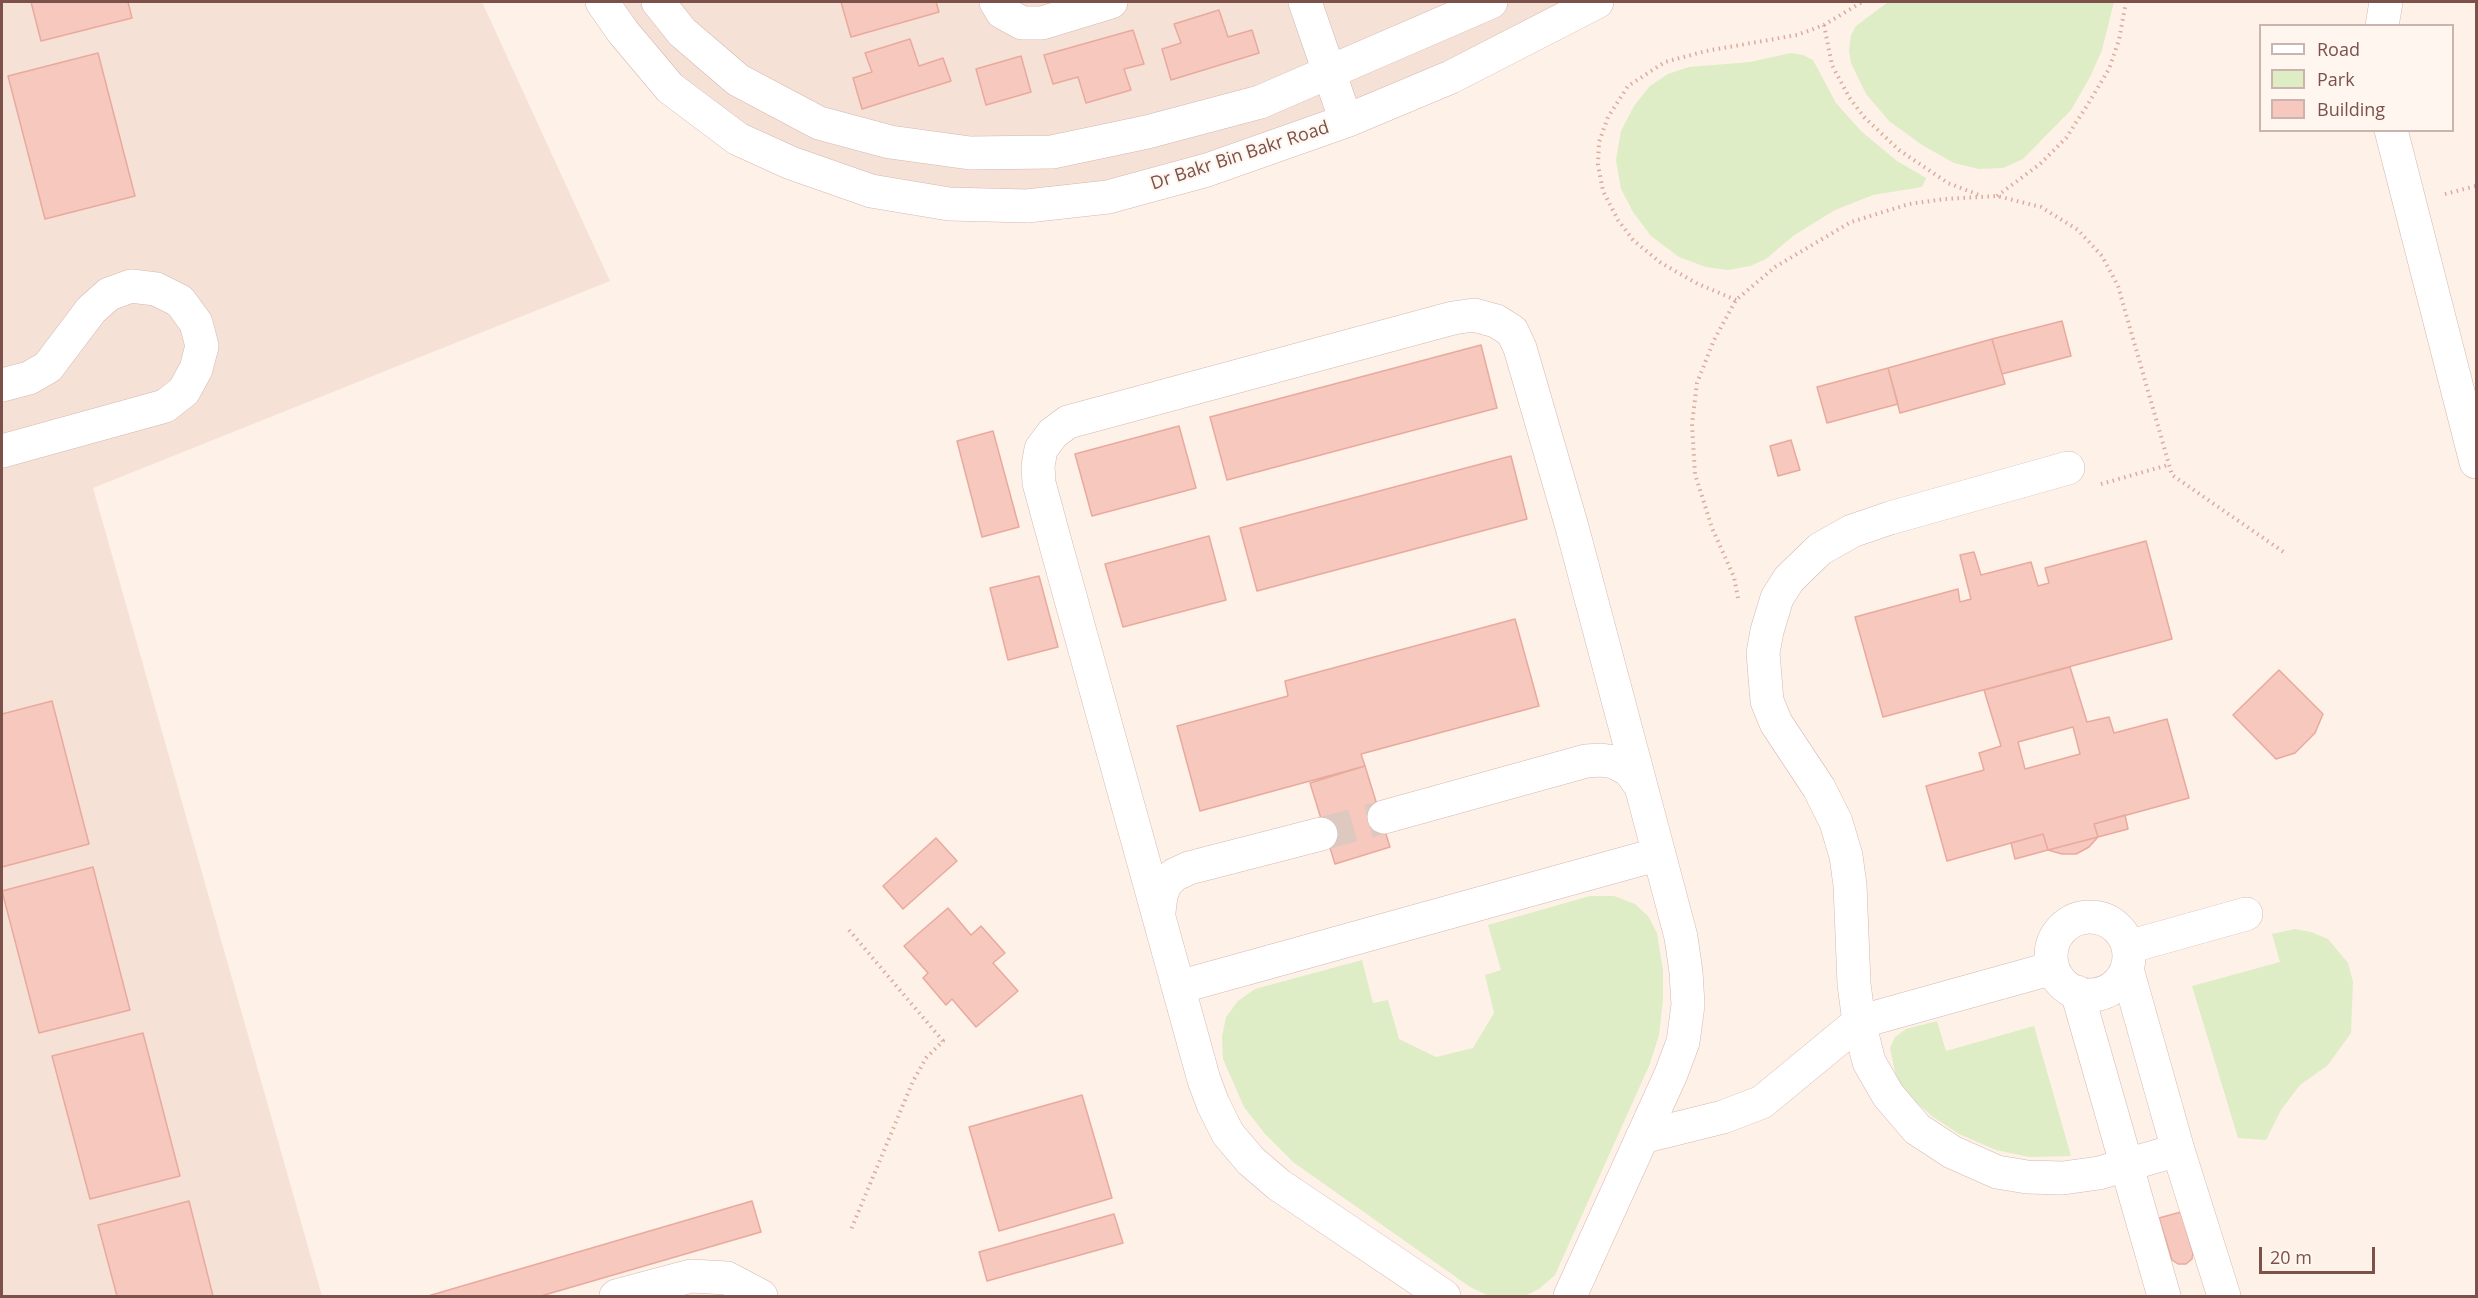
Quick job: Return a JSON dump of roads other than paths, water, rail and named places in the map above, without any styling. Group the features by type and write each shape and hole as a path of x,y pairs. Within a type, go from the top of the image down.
{"street":[{"name":"Dr Bakr Bin Bakr Road","path":"602,2 622,32 670,88 738,139 791,163 871,191 949,204 1027,206 1108,197 1207,170 1346,121 1451,77 1598,2"},
{"path":"658,2 682,32 738,80 819,123 890,142 970,153 1052,152 1147,132 1260,102 1491,2"},
{"path":"996,2 1002,12 1022,22 1042,22 1111,2"},
{"path":"1305,2 1346,121"},
{"path":"2382,24 2386,2"},
{"path":"2392,132 2476,462"},
{"path":"2,385 29,378 48,367 91,310 109,294 131,285 156,289 180,301 196,323 202,346 196,369 184,391 165,406 2,451"},
{"path":"1444,1296 1279,1185 1251,1161 1228,1134 1218,1114 1204,1080 1040,483 1038,466 1041,449 1053,433 1068,422 1453,318 1474,315 1496,321 1512,331 1520,348 1572,527 1681,937 1688,1005 1683,1042 1570,1296"},
{"path":"2068,468 1890,518 1852,531 1820,549 1789,579 1777,598 1763,653 1765,683 1770,708 1776,723 1823,797 1836,822 1846,856 1850,885 1854,984 1859,1022 1869,1062 1888,1095 1917,1129 1952,1152 1997,1172 2027,1177 2062,1178 2099,1173 2178,1150"},
{"path":"1384,817 1586,761 1614,762 1629,770 1640,785"},
{"path":"1159,912 1161,895 1166,883 1174,875 1189,868 1322,834"},
{"path":"1179,987 1659,854"},
{"path":"2224,1296 2178,1150 2127,958 2125,938 2117,927 2105,920 2092,917 2078,919 2066,925 2057,936 2052,948 2053,968 2064,985 2089,995 2102,993 2114,987 2127,958 2247,914"},
{"path":"1642,1137 1723,1117 1762,1102 1859,1022 2053,968"},
{"path":"2077,992 2164,1296"},
{"path":"616,1296 691,1276 728,1278 762,1296"}],"tunnel":[{"path":"1321,834 1384,817"}]}
